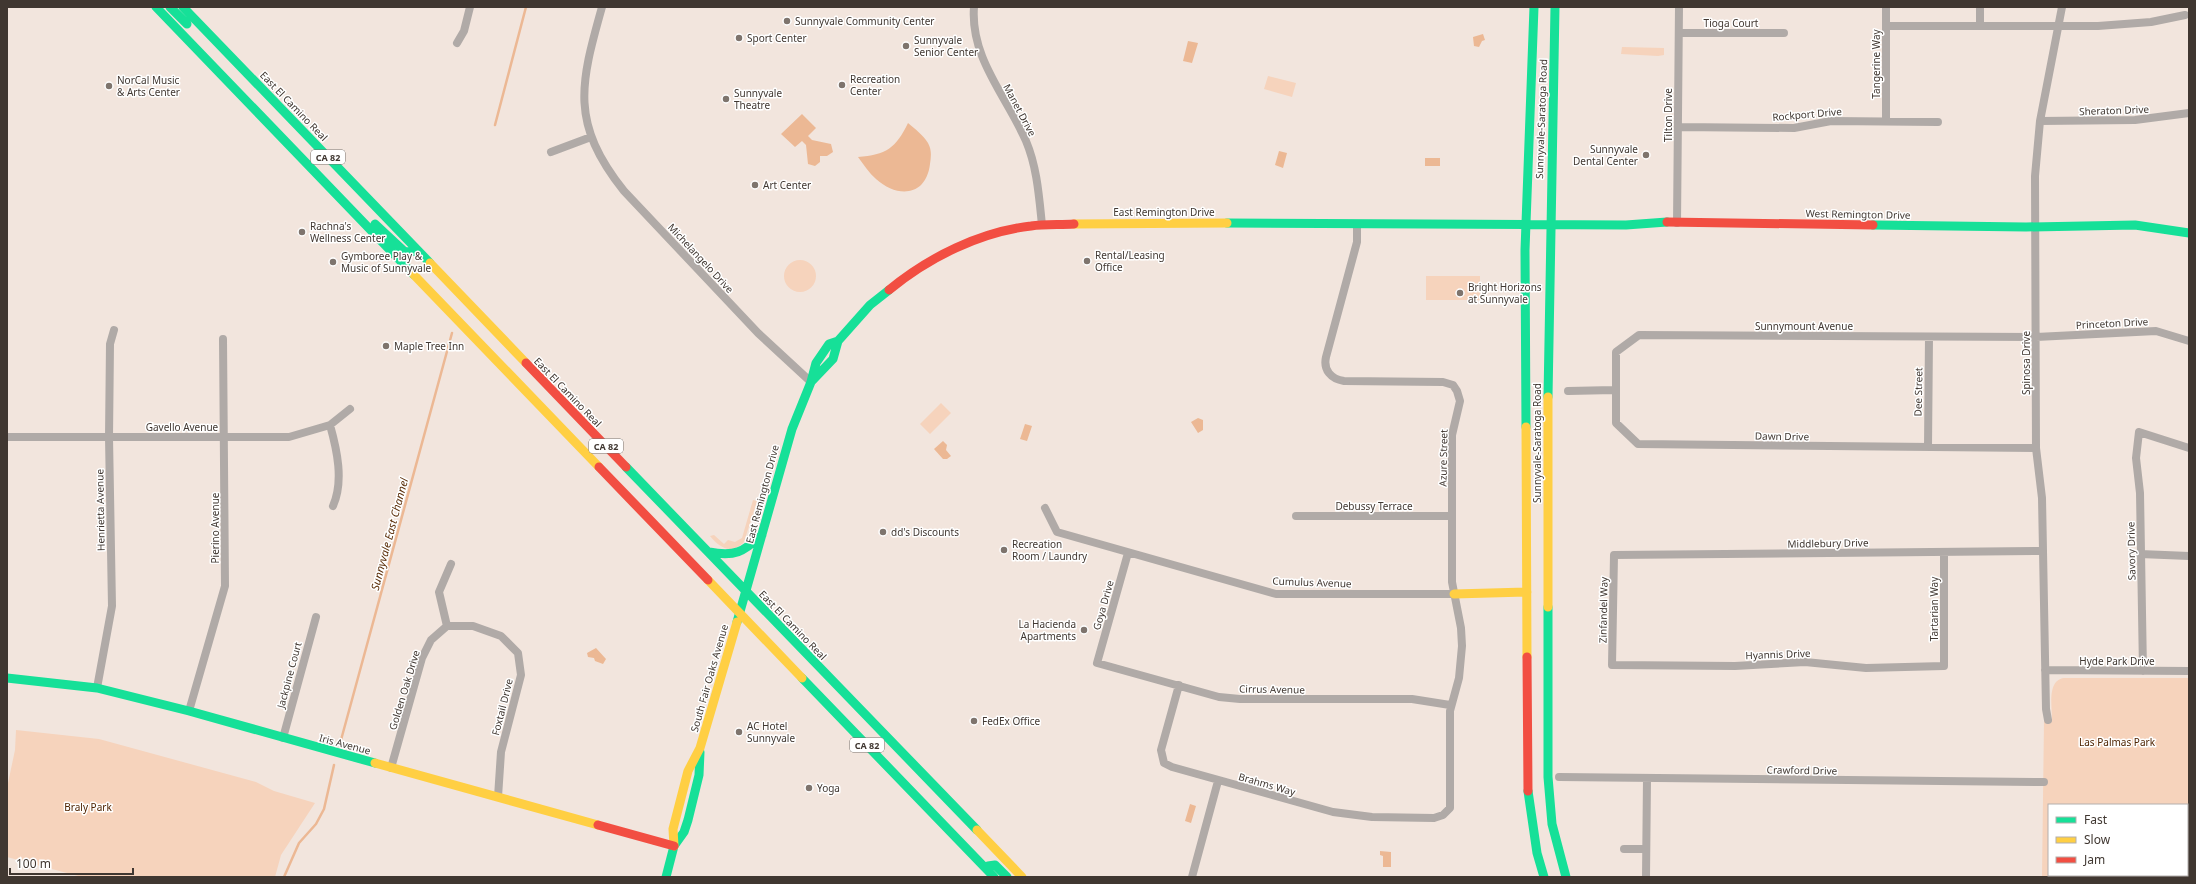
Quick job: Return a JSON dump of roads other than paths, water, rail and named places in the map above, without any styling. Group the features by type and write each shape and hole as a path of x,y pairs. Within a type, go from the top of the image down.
{"main road":[{"name":"CA 82","path":"156,7 994,877"},
{"path":"170,7 199,36 215,40"},
{"name":"East El Camino Real","path":"183,7 449,285 1022,877"},
{"name":"Sunnyvale-Saratoga Road","path":"1534,7 1525,314 1528,790 1537,853 1537,877"},
{"name":"Sunnyvale-Saratoga Road","path":"1556,7 1549,225 1548,777 1552,824 1566,877"},
{"path":"353,211 376,224 405,252 418,251"},
{"name":"West Remington Drive","path":"1527,224 1626,225 1648,222 2036,226 2136,225 2189,233"},
{"name":"East Remington Drive","path":"740,614 792,429 811,382 826,369 839,350 838,341 879,297 901,280 932,260 982,238 1014,229 1042,225 1107,223 1527,224"},
{"path":"413,275 420,272 449,285"},
{"path":"709,552 727,556 736,555 745,550 762,535"},
{"name":"Cumulus Avenue","path":"1454,594 1527,592"},
{"name":"South Fair Oaks Avenue","path":"666,877 674,846 673,829 688,771 700,748 740,614"},
{"name":"Iris Avenue","path":"7,678 97,688 189,711 674,846"},
{"path":"930,810 936,806 942,807 969,835 987,841"},
{"path":"1537,853 1544,877"},
{"path":"984,866 994,865 1007,877"}],"street":[{"path":"457,42 464,32 470,7"},
{"name":"Michelangelo Drive","path":"602,7 586,63 584,90 585,115 591,137 607,169 624,191 758,333 811,382"},
{"name":"Manet Drive","path":"974,7 973,15 980,53 988,73 1021,132 1032,156 1039,193 1042,225"},
{"name":"Tilton Drive","path":"1677,223 1679,7"},
{"name":"Tangerine Way","path":"1886,7 1886,121"},
{"path":"1980,7 1980,25"},
{"name":"Spinosa Drive","path":"2048,720 2046,709 2042,498 2036,448 2035,176 2040,121 2062,7"},
{"path":"1886,26 2098,26 2151,22 2185,15"},
{"name":"Tioga Court","path":"1679,33 1784,33"},
{"name":"Sheraton Drive","path":"2040,121 2135,120 2189,113"},
{"name":"Rockport Drive","path":"1678,127 1794,128 1831,121 1938,122"},
{"path":"550,152 591,137"},
{"name":"Azure Street","path":"1358,224 1357,242 1326,357 1326,369 1330,376 1344,381 1435,381 1453,385 1458,391 1460,401 1452,434 1452,582 1462,646 1459,678 1450,705 1450,802 1446,813"},
{"name":"Henrietta Avenue","path":"97,688 112,606 109,437 110,344 114,330"},
{"name":"Princeton Drive","path":"2036,337 2156,331 2189,341"},
{"name":"Sunnymount Avenue","path":"1614,390 1616,352 1639,335 2036,337"},
{"name":"Dee Street","path":"1928,447 1929,337"},
{"name":"Pierino Avenue","path":"189,711 225,586 223,339"},
{"path":"1568,391 1614,390"},
{"name":"Dawn Drive","path":"1614,390 1616,423 1638,444 2036,448"},
{"name":"Gavello Avenue","path":"7,438 289,437 330,425 350,409"},
{"path":"330,425 338,452 338,496 333,506"},
{"name":"Savory Drive","path":"2143,671 2140,493 2136,458 2139,432 2189,448"},
{"name":"Cumulus Avenue","path":"1045,508 1057,532 1276,594 1454,594"},
{"name":"Debussy Terrace","path":"1296,516 1452,516"},
{"name":"Middlebury Drive","path":"1614,555 2043,551"},
{"name":"Tartarian Way","path":"1944,552 1944,666"},
{"name":"Goya Drive","path":"1098,663 1128,553"},
{"path":"2140,554 2189,556"},
{"name":"Zinfandel Way","path":"1612,666 1614,555"},
{"path":"447,626 439,592 451,564"},
{"name":"Jackpine Court","path":"282,738 316,617"},
{"name":"Golden Oak Drive","path":"391,768 422,658 431,640 447,626"},
{"name":"Foxtail Drive","path":"447,626 473,626 501,636 518,653 521,675 501,752 498,797"},
{"name":"Hyannis Drive","path":"1612,666 1735,666 1805,662 1866,668 1944,666"},
{"name":"Cirrus Avenue","path":"1098,663 1219,697 1240,699 1412,699 1450,705"},
{"name":"Hyde Park Drive","path":"2045,670 2189,671"},
{"name":"Brahms Way","path":"1179,685 1161,750 1164,763 1172,767 1321,810 1352,815 1434,818 1446,813"},
{"name":"Crawford Drive","path":"1559,777 2044,782"},
{"path":"1646,877 1647,778"},
{"path":"1192,877 1218,780"},
{"path":"1624,849 1646,849"}],"waterway":[{"name":"Sunnyvale East Channel","path":"495,125 526,7"},
{"name":"Sunnyvale East Channel","path":"341,740 452,333"},
{"name":"Sunnyvale East Channel","path":"284,877 299,843 316,824 324,809 334,765"}],"place":[{"name":"Sunnyvale Community Center","path":"787,21"},
{"name":"Sport Center","path":"739,38"},
{"name":"Sunnyvale Senior Center","path":"906,46"},
{"name":"Recreation Center","path":"842,85"},
{"name":"NorCal Music & Arts Center","path":"109,86"},
{"name":"Sunnyvale Theatre","path":"726,99"},
{"name":"Sunnyvale Dental Center","path":"1646,155"},
{"name":"Art Center","path":"755,185"},
{"name":"Rachna's Wellness Center","path":"302,232"},
{"name":"Rental/Leasing Office","path":"1087,261"},
{"name":"Gymboree Play & Music of Sunnyvale","path":"333,262"},
{"name":"Bright Horizons at Sunnyvale","path":"1460,293"},
{"name":"Maple Tree Inn","path":"386,346"},
{"name":"dd's Discounts","path":"883,532"},
{"name":"Recreation Room / Laundry","path":"1004,550"},
{"name":"La Hacienda Apartments","path":"1084,630"},
{"name":"FedEx Office","path":"974,721"},
{"name":"AC Hotel Sunnyvale","path":"739,732"},
{"name":"Yoga","path":"809,788"}],"park label":[{"name":"Las Palmas Park","path":"2117,742"},
{"name":"Braly Park","path":"88,807"}]}
